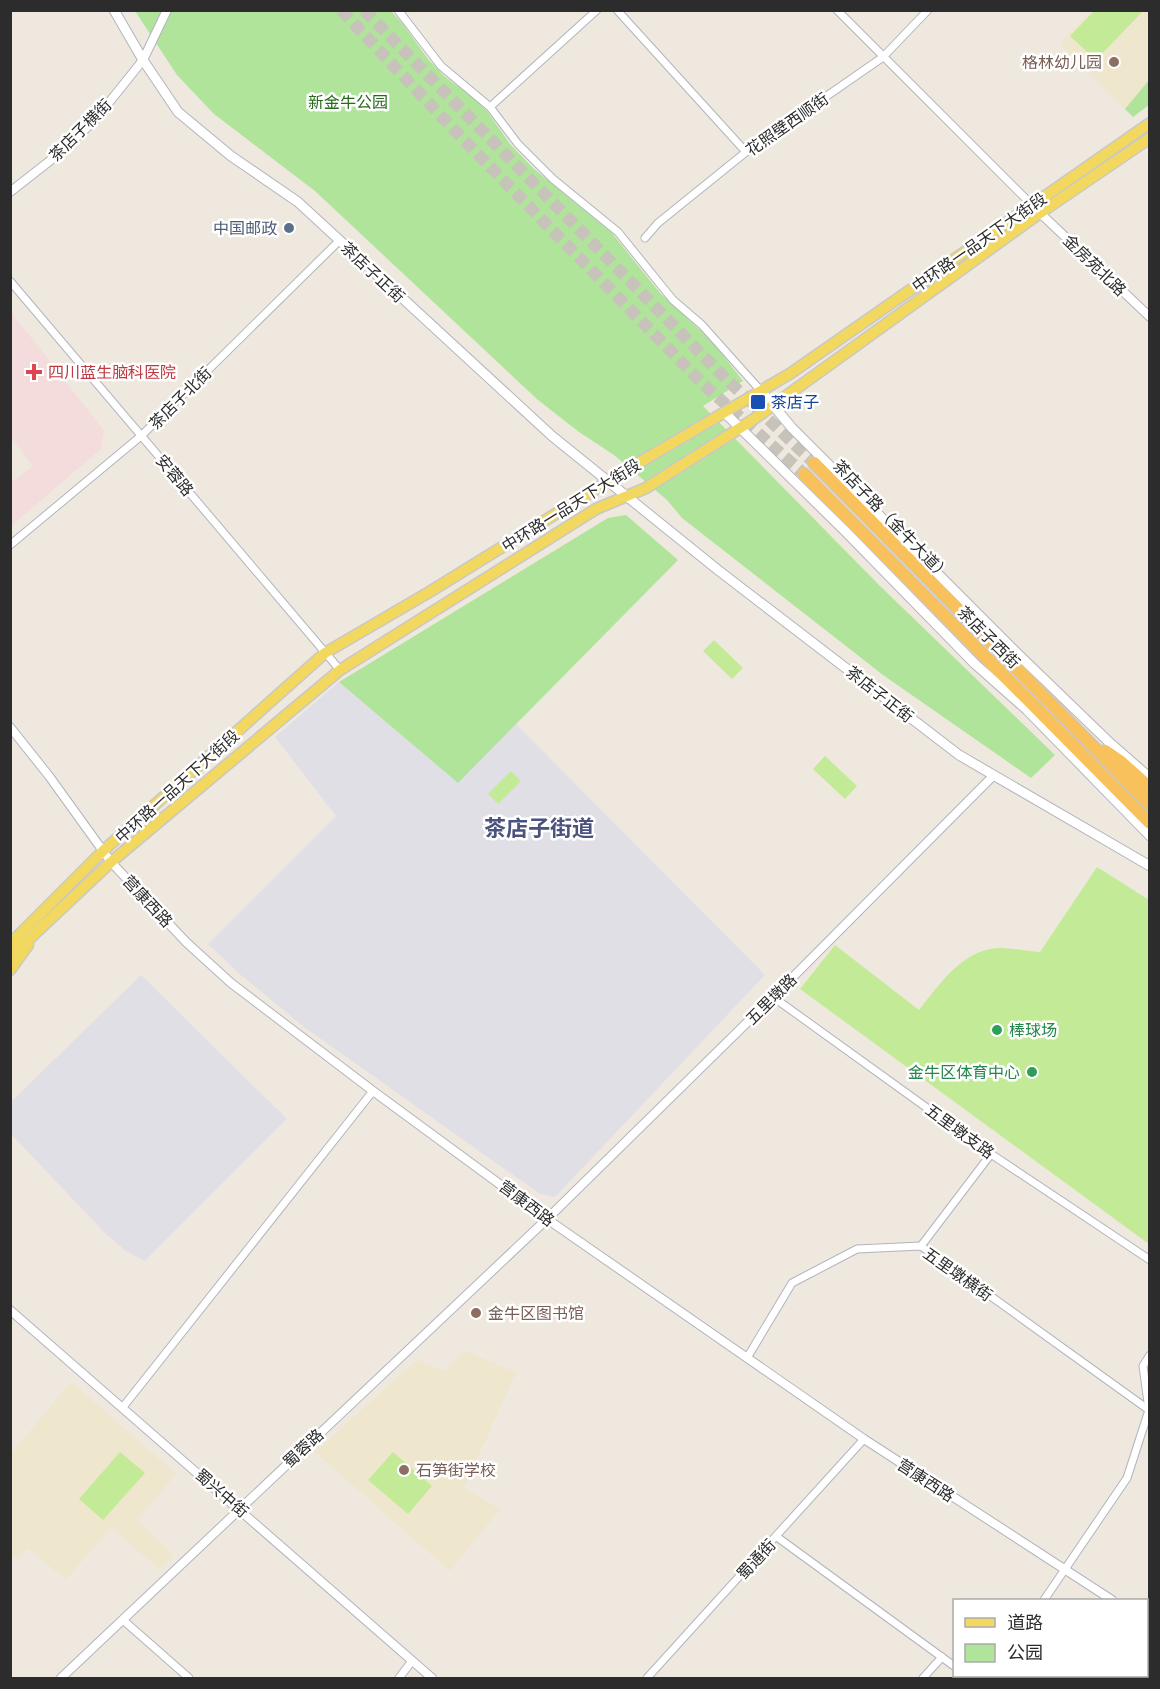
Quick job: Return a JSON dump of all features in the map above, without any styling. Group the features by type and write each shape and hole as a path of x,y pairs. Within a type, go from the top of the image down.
{"highway":[{"name":"茶店子路（金牛大道）","path":"814,463 1149,804"},
{"name":"茶店子西街","path":"804,474 1149,823"},
{"path":"1084,738 1120,762 1149,788"}],"main road":[{"path":"114,10 143,60"},
{"name":"茶店子正街","path":"143,60 178,112 231,156 298,202 513,400 609,482 718,570 959,755 1149,866"},
{"name":"中环路一品天下大街段","path":"10,957 111,862 340,670 596,509 646,488 773,406 1149,123"},
{"name":"中环路一品天下大街段","path":"10,944 104,850 326,653 761,392 1036,209 1149,138"},
{"path":"761,392 832,468 1110,743 1149,778"},
{"path":"725,413 975,664 1027,710 1149,836"},
{"path":"1017,672 1110,743"},
{"name":"中环路一品天下大街段","path":"10,937 25,928"},
{"name":"中环路一品天下大街段","path":"10,970 21,958 38,930"}],"street":[{"name":"茶店子横街","path":"10,192 95,120 143,60 167,10"},
{"path":"398,10 441,66 490,106 518,144 552,179 618,232 673,300 702,325 761,392"},
{"path":"490,106 597,10"},
{"path":"617,10 746,152"},
{"path":"837,10 1036,209"},
{"name":"花照壁西顺街","path":"645,238 658,223 746,152 883,57 928,10"},
{"name":"金房苑北路","path":"1036,209 1149,317"},
{"name":"茶店子北街","path":"10,544 141,436 339,240"},
{"name":"安蓉路","path":"10,281 340,670"},
{"name":"营康西路","path":"10,727 111,862 186,942 231,983 547,1219 864,1439 1110,1599"},
{"name":"五里墩路","path":"547,1219 993,776"},
{"name":"五里墩支路","path":"773,997 992,1154 1149,1260"},
{"path":"123,1407 373,1091"},
{"path":"921,1246 992,1154"},
{"name":"蜀蓉路","path":"61,1678 547,1219"},
{"name":"五里墩横街","path":"747,1358 792,1283 857,1249 921,1246 1149,1410"},
{"name":"蜀兴中街","path":"11,1311 432,1678"},
{"path":"1045,1599 1127,1478 1149,1410 1143,1366 1149,1355"},
{"name":"蜀通街","path":"647,1678 864,1439"},
{"path":"777,1537 953,1665"},
{"path":"123,1620 189,1678"},
{"path":"922,1678 942,1657"},
{"path":"399,1678 412,1661"}],"shaded area":[{"name":"格林幼儿园","path":"1090,11 1149,11 1149,80 1125,109 1060,44"},
{"name":"四川蓝生脑科医院","path":"11,312 104,431 101,449 11,526 11,483 33,466 11,436"},
{"path":"339,682 458,782 516,724 765,975 555,1197 540,1194 304,1027 242,976 208,944 336,816 275,737"},
{"path":"141,975 287,1119 145,1261 126,1251 106,1234 10,1133 11,1102"},
{"name":"石笋街学校","path":"465,1351 516,1372 464,1488 500,1509 450,1571 315,1452 417,1360 444,1371"},
{"path":"71,1382 176,1474 137,1520 174,1555 159,1569 112,1527 66,1579 27,1548 17,1560 11,1554 10,1455"}],"green space":[{"name":"新金牛公园","path":"135,11 391,11 428,59 444,76 487,111 510,144 533,168 612,233 660,293 713,342 743,381 703,406 879,585 1055,755 1031,778 883,675 682,518 667,500 614,455 579,432 538,400 315,191 214,114 177,75"},
{"path":"1094,11 1143,11 1096,60 1070,36"},
{"path":"1149,80 1149,105 1133,117 1125,109"},
{"path":"626,515 678,560 458,783 339,682 608,518"},
{"path":"714,640 743,668 732,679 703,651"},
{"path":"825,756 857,786 845,799 813,769"},
{"path":"511,771 521,781 498,804 488,794"},
{"name":"金牛区体育中心","path":"1097,867 1149,900 1149,1244 800,989 835,945 919,1010 952,970 973,955 998,948 1040,952"},
{"path":"120,1452 145,1473 103,1520 79,1499"},
{"path":"393,1452 432,1486 408,1514 368,1480"}],"tunnel":[{"path":"341,10 457,133 703,384 804,474"},
{"path":"364,10 720,373 814,463"}],"place":[{"name":"格林幼儿园","path":"1114,62"},
{"name":"中国邮政","path":"289,228"},
{"name":"四川蓝生脑科医院","path":"34,372"},
{"name":"茶店子","path":"758,402"},
{"name":"棒球场","path":"997,1030"},
{"name":"金牛区体育中心","path":"1032,1072"},
{"name":"金牛区图书馆","path":"476,1313"},
{"name":"石笋街学校","path":"404,1470"}],"district":[{"name":"茶店子街道","path":"539,827"}]}
